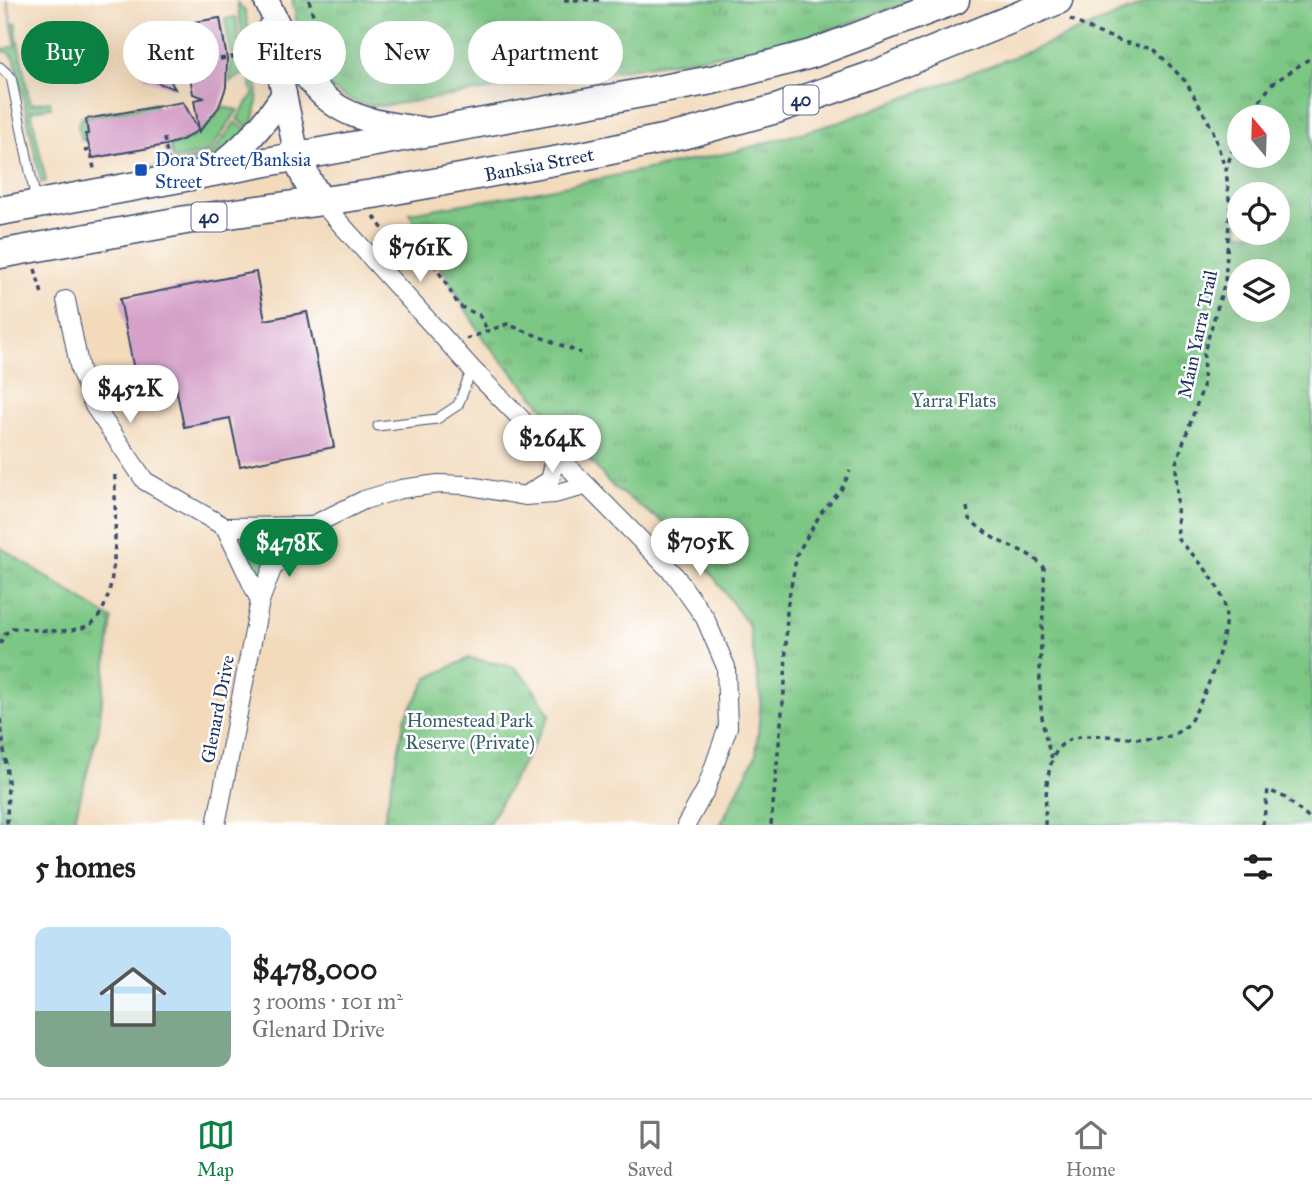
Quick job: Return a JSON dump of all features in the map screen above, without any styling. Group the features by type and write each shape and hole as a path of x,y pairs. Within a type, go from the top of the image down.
{"highway":[{"name":"40","path":"0,211 680,86 759,69 834,46 955,0"},
{"name":"Banksia Street","path":"0,254 186,220 320,201 575,157 720,125 874,75 1051,3"},
{"path":"297,156 320,201"}],"main road":[{"path":"265,0 297,156"},
{"path":"265,0 304,73 330,102 366,119 433,131"},
{"path":"209,173 255,135 284,94"}],"street":[{"path":"320,201 472,369 673,573 705,618 726,667 728,727 706,789 687,825"},
{"path":"66,300 80,370 94,406 145,481 225,527 260,601"},
{"path":"525,496 550,480 556,455"},
{"name":"Glenard Drive","path":"216,825 260,601 272,569 311,526 364,500 401,489 438,484 465,485 525,496 554,494 585,485"},
{"name":"Glenard Drive","path":"225,527 311,526"}],"lane":[{"path":"0,67 11,77 36,204"},
{"path":"378,426 438,419 458,405 472,369"}],"path":[{"path":"309,0 314,21"},
{"path":"564,0 604,0"},
{"path":"1051,3 1094,31 1154,49 1186,82 1212,128 1226,170"},
{"path":"220,59 233,57"},
{"path":"1257,105 1272,84 1312,57"},
{"path":"164,138 168,162"},
{"path":"84,151 90,150 95,175"},
{"name":"Main Yarra Trail","path":"1052,758 1067,741 1097,736 1142,739 1169,737 1188,725 1215,665 1227,628 1225,604 1210,573 1178,539 1175,463 1203,387 1204,352 1224,282 1230,208 1227,167"},
{"path":"374,216 390,240 400,248 430,257 459,306 480,315 487,330"},
{"path":"35,268 41,294"},
{"path":"453,347 487,330 507,324 581,353"},
{"path":"771,825 785,682 788,608 797,554 821,513 841,490 850,471"},
{"path":"0,644 12,628 75,630 91,625 106,606 113,581 115,473"},
{"path":"967,507 969,519 980,528 999,541 1035,557 1044,568 1040,702 1046,741 1052,758 1045,825"},
{"path":"0,626 6,633"},
{"path":"0,719 8,781 7,825"},
{"path":"1263,825 1268,790 1284,797 1312,821"}],"green space":[{"path":"7,0 12,24 17,23 21,84 26,84 30,104 50,101 51,107 31,111 46,181 41,183 15,59 10,53 0,50 16,46"},
{"path":"292,0 915,0 804,39 764,48 623,69 623,21 468,21 468,84 528,84 383,106 359,103 339,94 327,84 346,84 346,21 296,21"},
{"name":"Yarra Flats","path":"1154,0 1312,0 1312,825 720,825 756,755 761,699 749,626 686,539 613,487 484,340 409,213 534,192 733,152 840,122 1037,48"},
{"path":"237,3 245,11 247,21 240,21"},
{"path":"236,17 237,21 233,21 233,54 231,54 225,19"},
{"path":"231,59 233,80 230,82"},
{"path":"251,84 258,84 251,128 237,119 253,94"},
{"path":"155,103 158,114 86,119 88,134 85,134 86,140 81,140 78,125 82,117"},
{"path":"222,107 238,110 209,152 173,159 170,146 200,132"},
{"path":"235,122 249,131 213,158 145,171 145,168 211,155"},
{"path":"301,530 260,591 232,531"},
{"path":"0,547 112,619 98,732 73,825 0,825"},
{"name":"Homestead Park Reserve (Private)","path":"469,658 514,667 530,683 550,715 488,825 383,825 405,718 428,678"}],"building":[{"path":"220,18 227,59 226,87 219,107 199,132 194,100 205,98 193,94 191,84 219,84 219,21 200,21"},
{"path":"183,102 199,130 166,145 93,158 85,134 88,134 86,119"},
{"path":"256,272 265,320 307,312 334,447 240,466 230,418 184,427 174,377 137,385 120,299"}],"place":[{"name":"Dora Street/Banksia Street","path":"141,170"}]}
